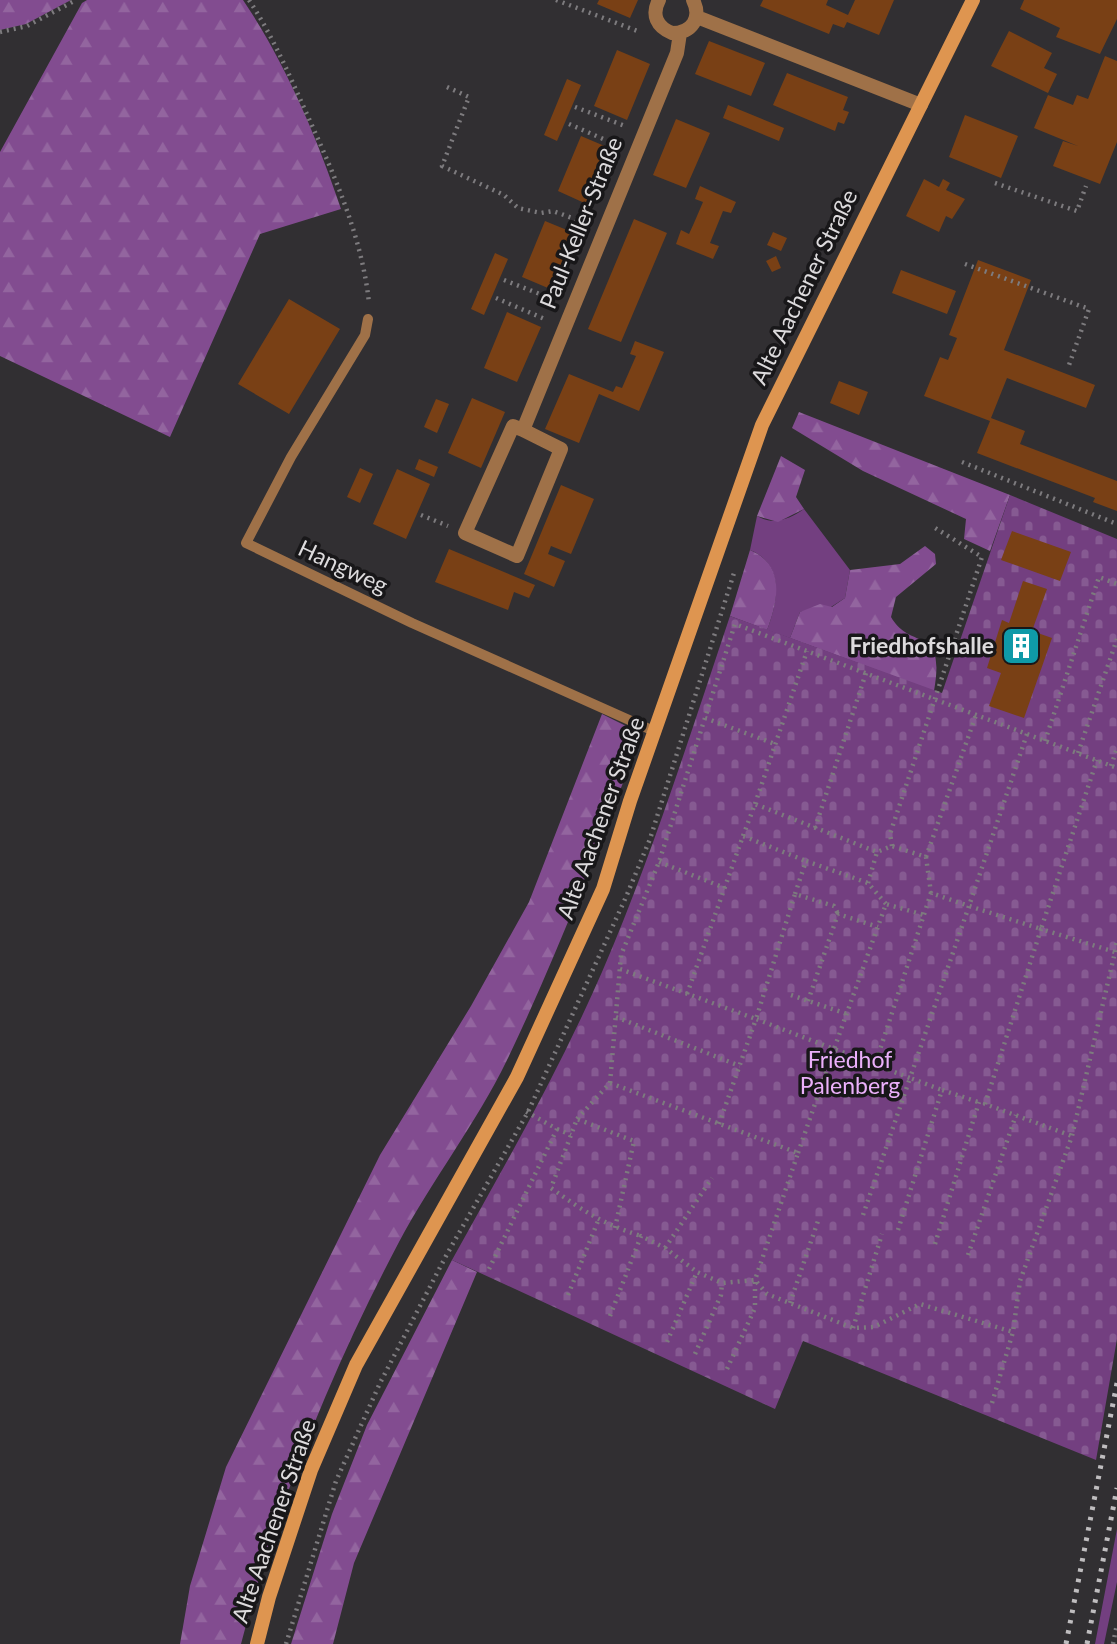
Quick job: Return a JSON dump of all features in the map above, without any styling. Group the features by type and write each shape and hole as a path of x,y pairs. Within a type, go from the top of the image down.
{"main road":[{"name":"Alte Aachener Straße","path":"257,1644 269,1597 311,1470 356,1365 505,1098 603,889 762,425 973,0"}],"street":[{"path":"659,0 655,10 659,25 672,33 680,33 693,25 697,18 694,0"},
{"path":"697,18 921,106"},
{"name":"Paul-Keller-Straße","path":"465,533 513,426 523,430 634,152 677,53 680,33"},
{"path":"465,533 517,556 561,449 523,430"}],"lane":[{"name":"Hangweg","path":"368,319 365,335 291,457 246,543 412,623 656,732"}],"path":[{"path":"0,32 27,26 66,2 76,0"},
{"path":"250,0 269,32 331,167 364,262 369,303 368,319"},
{"path":"556,0 640,32 659,25"},
{"path":"447,87 469,97 442,166 504,195 518,208 541,213 552,211 604,229"},
{"path":"575,107 642,133"},
{"path":"569,124 634,152"},
{"path":"995,183 1077,211 1086,186"},
{"path":"965,264 1089,309 1069,365"},
{"path":"504,280 572,307"},
{"path":"496,298 564,327"},
{"path":"962,461 1117,524"},
{"path":"421,515 465,533"},
{"path":"892,846 890,834 982,557 932,526"},
{"path":"1045,741 1100,578 1117,584"},
{"path":"755,1280 722,1283 696,1272 666,1248 598,1220 551,1188 577,1119 610,1083 621,955 659,862 735,624 1114,767 1117,748"},
{"path":"1078,754 1117,639"},
{"path":"687,994 807,651"},
{"path":"816,828 866,673"},
{"path":"875,1065 931,893 926,857 976,715"},
{"path":"705,718 775,744"},
{"path":"863,1215 1027,734"},
{"path":"985,1104 1097,760"},
{"path":"755,804 877,852 892,846 926,857"},
{"path":"743,836 868,883 886,904 924,915"},
{"path":"868,883 877,852"},
{"path":"719,1124 756,1019 806,861"},
{"path":"659,862 725,888"},
{"path":"931,893 1115,953"},
{"path":"795,894 834,906 838,914 878,927"},
{"path":"727,1369 755,1308 755,1280 886,904"},
{"path":"808,1001 838,914"},
{"path":"992,1403 1013,1332 1020,1282 1072,1136 1117,940"},
{"path":"620,969 1072,1136"},
{"path":"791,995 847,1014"},
{"path":"616,1017 740,1066"},
{"path":"610,1083 798,1153"},
{"path":"898,1230 942,1090"},
{"path":"505,1098 556,1129 571,1135"},
{"path":"935,1244 978,1102"},
{"path":"968,1255 1016,1115"},
{"path":"577,1119 634,1141 615,1228"},
{"path":"489,1269 556,1129"},
{"path":"666,1248 712,1178"},
{"path":"790,1303 819,1218"},
{"path":"568,1295 598,1220"},
{"path":"853,1328 882,1234"},
{"path":"610,1316 641,1236"},
{"path":"667,1342 696,1272"},
{"path":"755,1280 767,1294 853,1328 874,1328 920,1304 1013,1332"},
{"path":"695,1354 721,1294 722,1283"},
{"path":"1113,1644 1117,1624"}],"green space":[{"path":"0,0 71,0 26,24 0,30"},
{"path":"87,0 243,0 273,49 299,101 341,209 260,234 170,437 0,356 0,152 82,3"},
{"path":"799,412 1010,495 990,551 964,539 966,519 863,471 792,428"},
{"path":"781,456 805,470 796,497 804,509 778,522 757,516"},
{"name":"Friedhof Palenberg","path":"1010,495 1117,539 1117,1339 1096,1460 803,1341 775,1409 452,1260 550,1082 602,972 654,840 730,616 942,693"},
{"path":"804,509 850,570 845,598 831,607 800,612 790,638 767,630 776,596 774,574 761,556 750,550 757,516 775,521 793,516"},
{"path":"925,546 935,554 936,564 896,597 891,617 908,634 931,647 936,670 934,691 790,638 800,612 820,604 832,607 845,598 850,570 900,564"},
{"path":"750,550 762,557 774,574 776,596 767,630 730,616"},
{"path":"602,714 642,734 578,898 526,1020 482,1107 399,1242 351,1340 289,1489 271,1540 241,1644 180,1644 190,1586 226,1467 380,1155 471,1006 529,902"},
{"path":"452,1260 477,1272 354,1563 333,1644 291,1644 332,1514 367,1425"},
{"path":"1117,1529 1117,1582 1104,1644 1095,1644"}],"building":[{"path":"599,0 638,0 630,18 597,4"},
{"path":"763,0 828,0 826,5 848,15 855,0 894,0 879,35 847,22 844,28 833,24 829,34 760,6"},
{"path":"1024,0 1117,0 1117,19 1100,54 1056,37 1060,28 1020,9"},
{"path":"1009,31 1052,53 1044,68 1057,74 1048,93 991,66"},
{"path":"709,41 765,63 751,96 695,74"},
{"path":"617,50 650,64 627,120 594,106"},
{"path":"1105,56 1117,61 1117,142 1100,184 1053,166 1063,141 1078,146 1034,128 1048,95 1073,105 1077,95 1088,99"},
{"path":"787,73 848,97 843,110 849,112 844,124 838,122 835,131 773,105"},
{"path":"567,79 581,85 557,141 544,135"},
{"path":"728,105 784,128 779,141 723,118"},
{"path":"965,115 1018,136 1001,178 949,157"},
{"path":"676,119 710,133 686,188 653,175"},
{"path":"581,136 614,150 591,206 558,191"},
{"path":"924,179 939,187 943,179 950,183 946,190 965,199 952,219 946,216 939,232 906,216"},
{"path":"700,186 736,202 731,213 723,211 710,243 719,246 713,259 676,244 681,230 689,234 703,202 695,199"},
{"path":"634,219 667,233 621,342 588,329"},
{"path":"545,221 579,235 555,291 522,277"},
{"path":"773,232 787,238 781,251 767,245"},
{"path":"495,253 508,259 484,315 471,309"},
{"path":"776,256 781,268 772,272 766,261"},
{"path":"978,260 1031,280 1004,350 1095,385 1086,408 1007,378 991,418 1025,431 1020,444 1117,481 1117,511 1093,502 1095,498 977,453 990,421 924,396 940,357 948,360 957,338 949,335"},
{"path":"901,270 956,291 947,314 892,293"},
{"path":"289,299 340,329 289,414 238,384"},
{"path":"507,312 541,327 517,382 484,368"},
{"path":"635,341 664,352 639,411 599,394 579,443 545,429 569,374 613,392 616,386 622,388 636,356 630,354"},
{"path":"839,381 868,392 859,415 830,403"},
{"path":"472,398 505,412 481,468 448,453"},
{"path":"436,399 449,404 437,433 424,427"},
{"path":"419,459 438,467 434,477 415,469"},
{"path":"360,468 373,474 360,503 347,497"},
{"path":"397,469 430,484 406,539 373,524"},
{"path":"561,485 594,499 571,554 551,546 548,554 565,561 554,587 524,574"},
{"path":"1012,531 1071,552 1060,581 1001,560"},
{"path":"449,549 535,585 529,598 514,592 508,610 435,582"},
{"path":"1023,581 1047,589 1032,631 1052,638 1024,718 989,706 1001,673 987,668 1002,620 1009,623"}],"railway":[{"path":"1066,1644 1117,1383"},
{"path":"1087,1644 1117,1488"}],"place":[{"name":"Friedhofshalle","path":"1021,646"}]}
